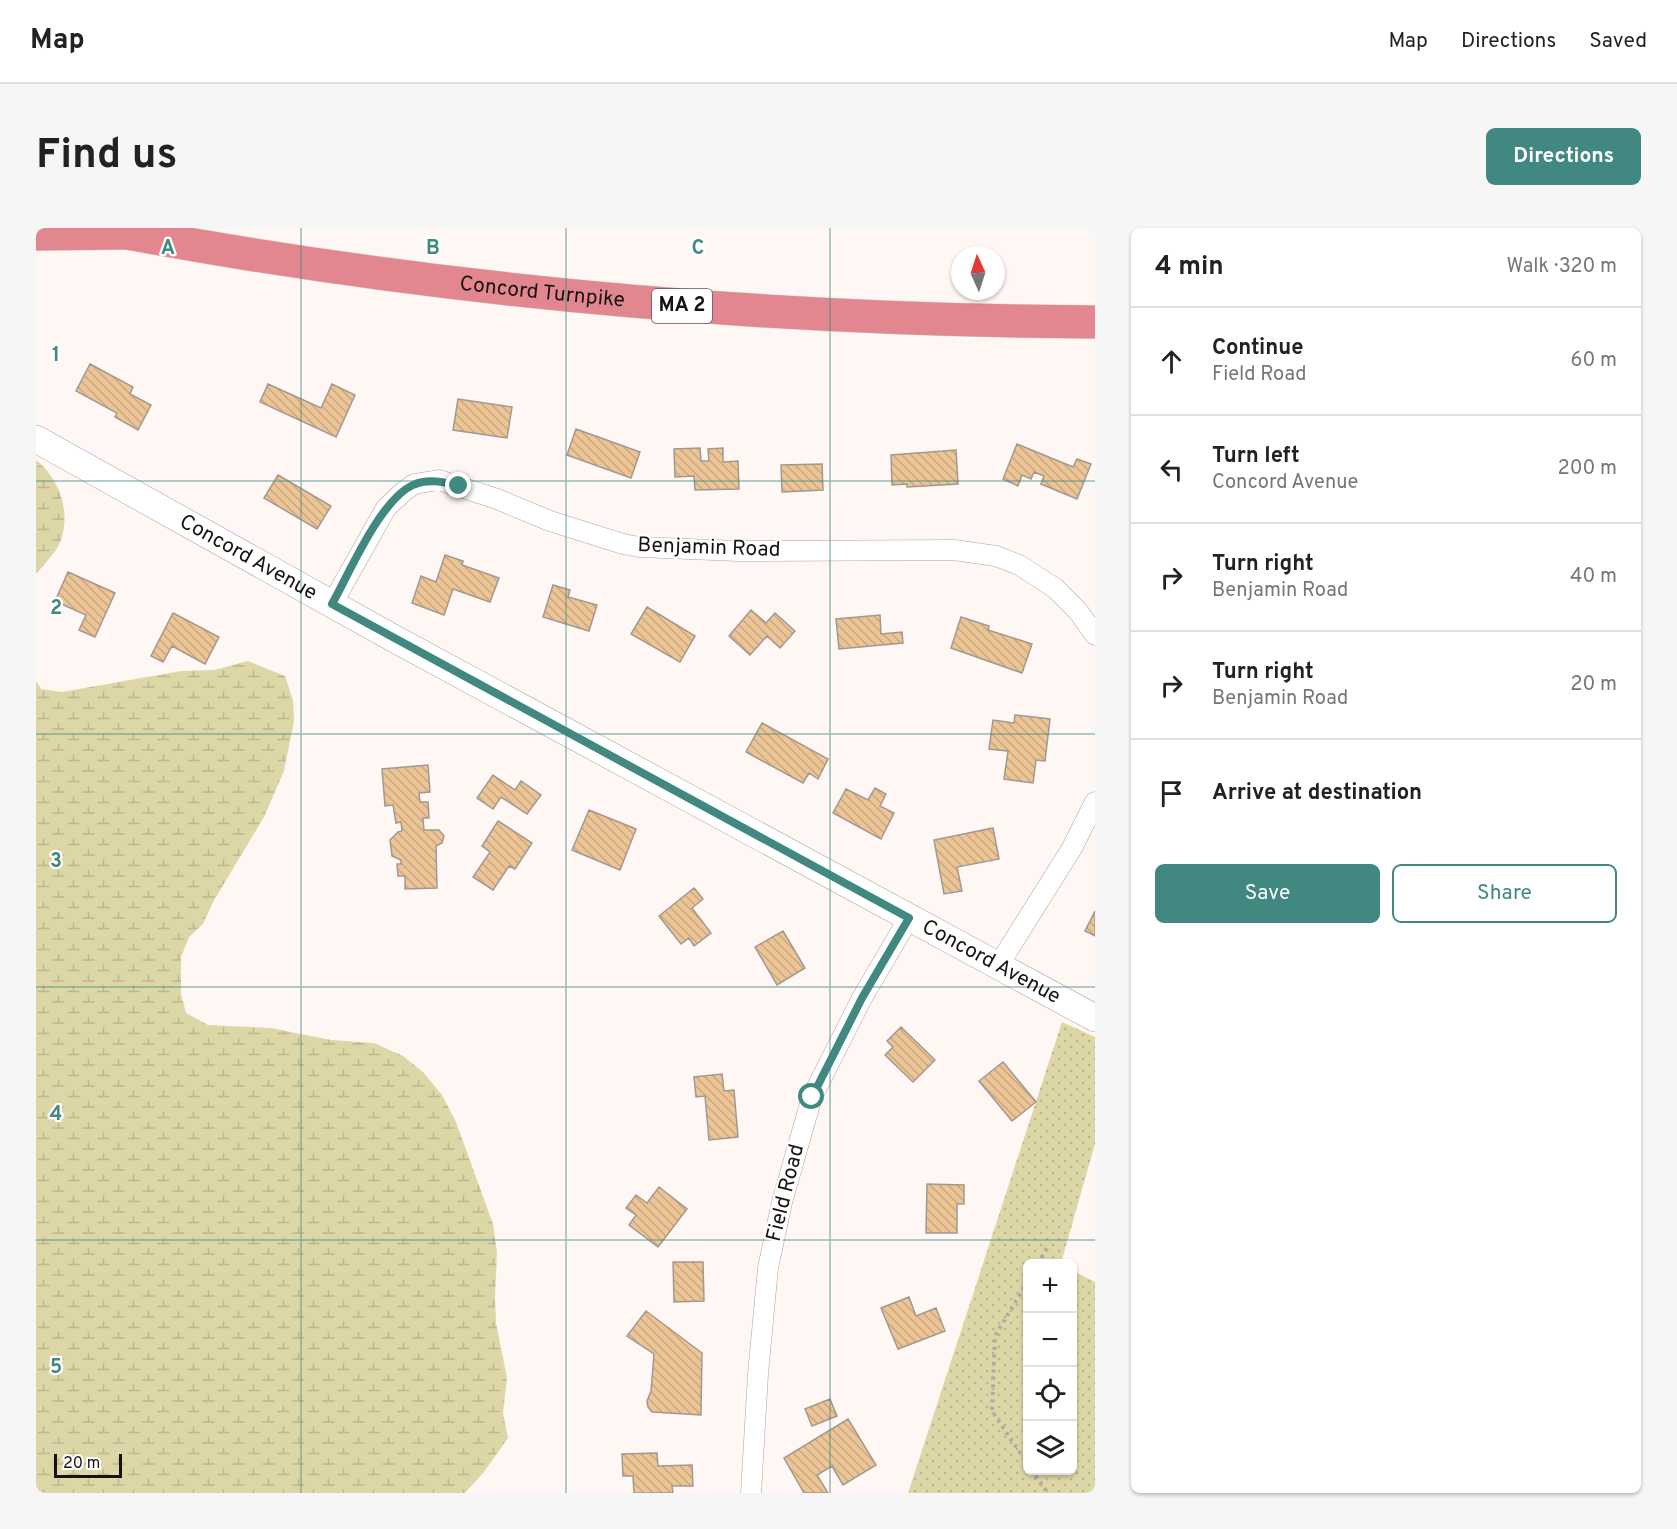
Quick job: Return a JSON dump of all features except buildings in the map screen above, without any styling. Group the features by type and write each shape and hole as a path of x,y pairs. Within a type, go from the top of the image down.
{"highway":[{"name":"Concord Turnpike","path":"36,234 113,230 262,257 368,273 564,296 716,309 880,318 1095,322"}],"main road":[{"name":"Concord Avenue","path":"36,439 332,604 1095,1018"}],"street":[{"name":"Benjamin Road","path":"332,604 386,508 414,484 439,480 550,521 639,547 738,551 954,550 996,556 1019,565 1055,588 1078,611 1095,635"},
{"path":"998,966 1072,848 1095,802"},
{"name":"Field Road","path":"751,1493 758,1374 768,1268 782,1202 812,1097 862,998 909,918"}],"path":[{"path":"1040,1259 1047,1248"},
{"path":"1023,1289 995,1335 992,1411 1023,1458"},
{"path":"1035,1475 1048,1493"}],"green space":[{"path":"36,460 44,467 57,486 65,518 59,544 36,574"},
{"path":"248,661 285,676 293,700 294,721 284,771 264,817 213,902 203,924 189,937 181,957 181,994 186,1013 208,1025 271,1028 331,1040 374,1043 403,1056 423,1072 442,1095 456,1122 493,1224 497,1252 496,1323 507,1378 503,1413 508,1438 484,1472 465,1493 36,1493 36,681 41,689 62,692 181,671 214,670"},
{"path":"1062,1022 1095,1037 1095,1144 1062,1259 1023,1259 1023,1475 1077,1475 1077,1273 1095,1282 1095,1493 908,1493"}],"route":[{"path":"459,486 439,480 414,484 402,492 386,508 371,532 332,604 909,918 862,998 812,1097"}]}
